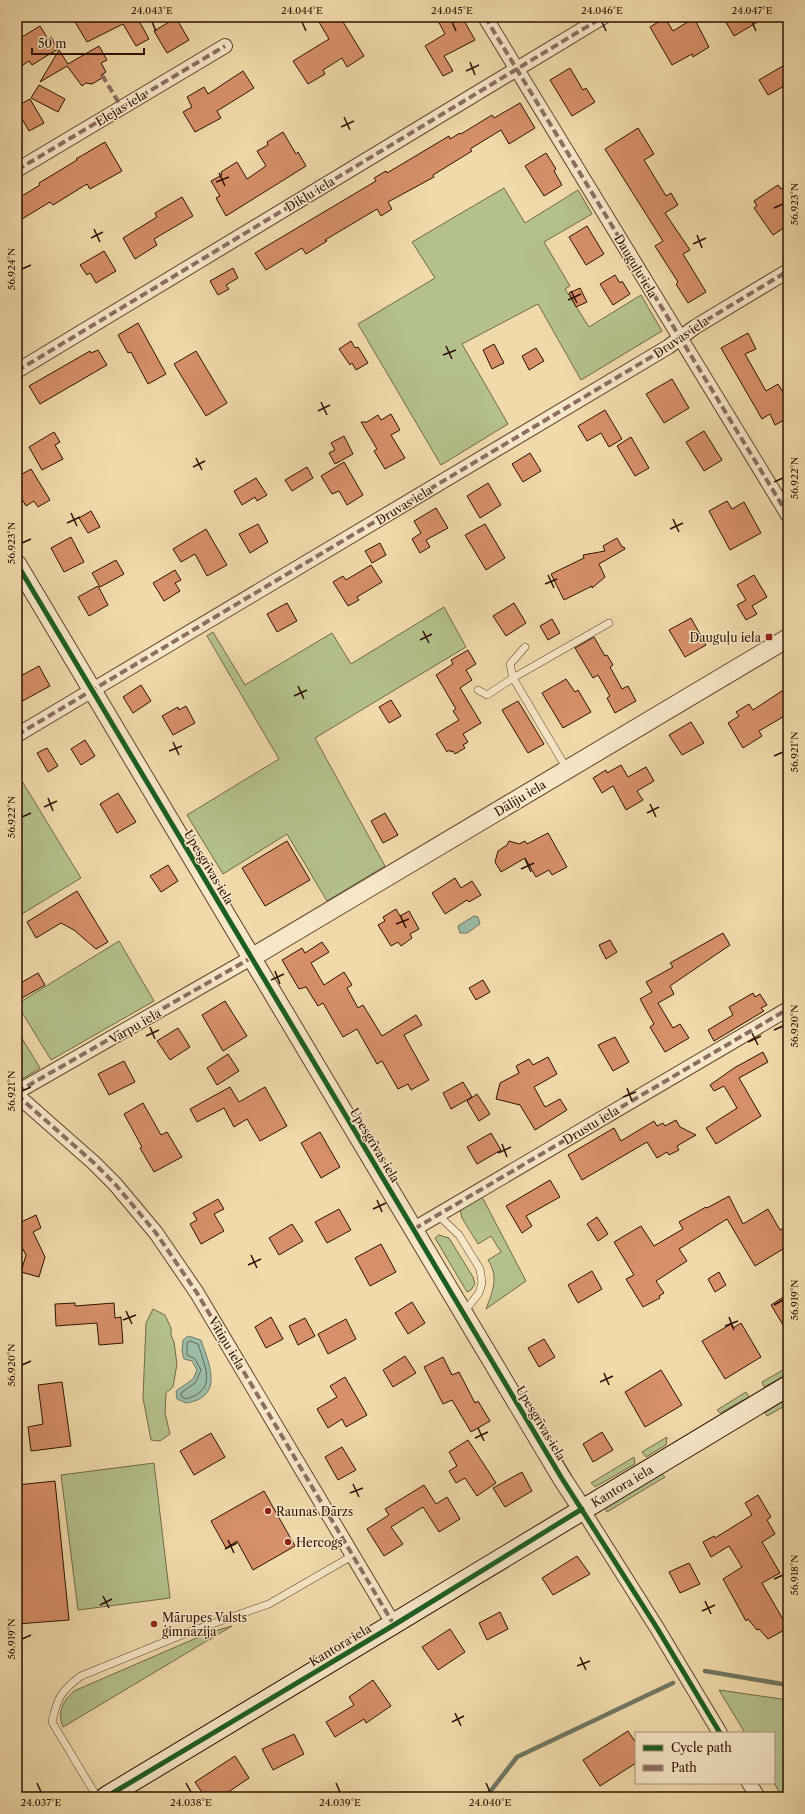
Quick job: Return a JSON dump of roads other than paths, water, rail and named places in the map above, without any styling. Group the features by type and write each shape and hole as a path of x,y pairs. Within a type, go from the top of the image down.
{"main road":[{"name":"Kantora iela","path":"106,1797 394,1625 582,1509 788,1386"}],"street":[{"name":"Dauguļu iela","path":"485,17 788,515"},
{"name":"Dikļu iela","path":"17,371 602,17"},
{"name":"Elejas iela","path":"17,170 225,46"},
{"name":"Druvas iela","path":"17,735 680,338 695,327 788,271"},
{"name":"Upesgrīvas iela","path":"17,564 561,1477 657,1628 719,1732"},
{"name":"Dāliju iela","path":"251,958 788,638"},
{"name":"Vārpu iela","path":"17,1093 251,958"},
{"name":"Drustu iela","path":"414,1229 788,1008"},
{"name":"Vītiņu iela","path":"17,1093 115,1184 156,1233 197,1293 394,1625"},
{"path":"750,1784 758,1797"}],"lane":[{"path":"478,690 487,695 513,678 609,623"},
{"path":"525,647 510,664 513,678 568,769"},
{"path":"438,1215 459,1235 480,1269 482,1283 479,1293 464,1312"},
{"path":"97,1797 52,1722 56,1702 68,1685 81,1676 189,1632 269,1604 352,1556"}],"water":[{"path":"474,916 478,917 480,924 467,933 460,933 458,926"},
{"path":"188,1336 201,1340 208,1362 211,1379 207,1393 198,1400 186,1403 177,1399 176,1391 193,1379 197,1370 192,1361 184,1359 182,1351 183,1340"}],"waterway":[{"path":"705,1671 788,1685"},
{"path":"486,1797 517,1757 673,1683"}],"place":[{"name":"Dauguļu iela","path":"769,637"},
{"name":"Raunas Dārzs","path":"268,1511"},
{"name":"Hercogs","path":"288,1542"},
{"name":"Mārupes Valsts ģimnāzija","path":"154,1624"}]}
